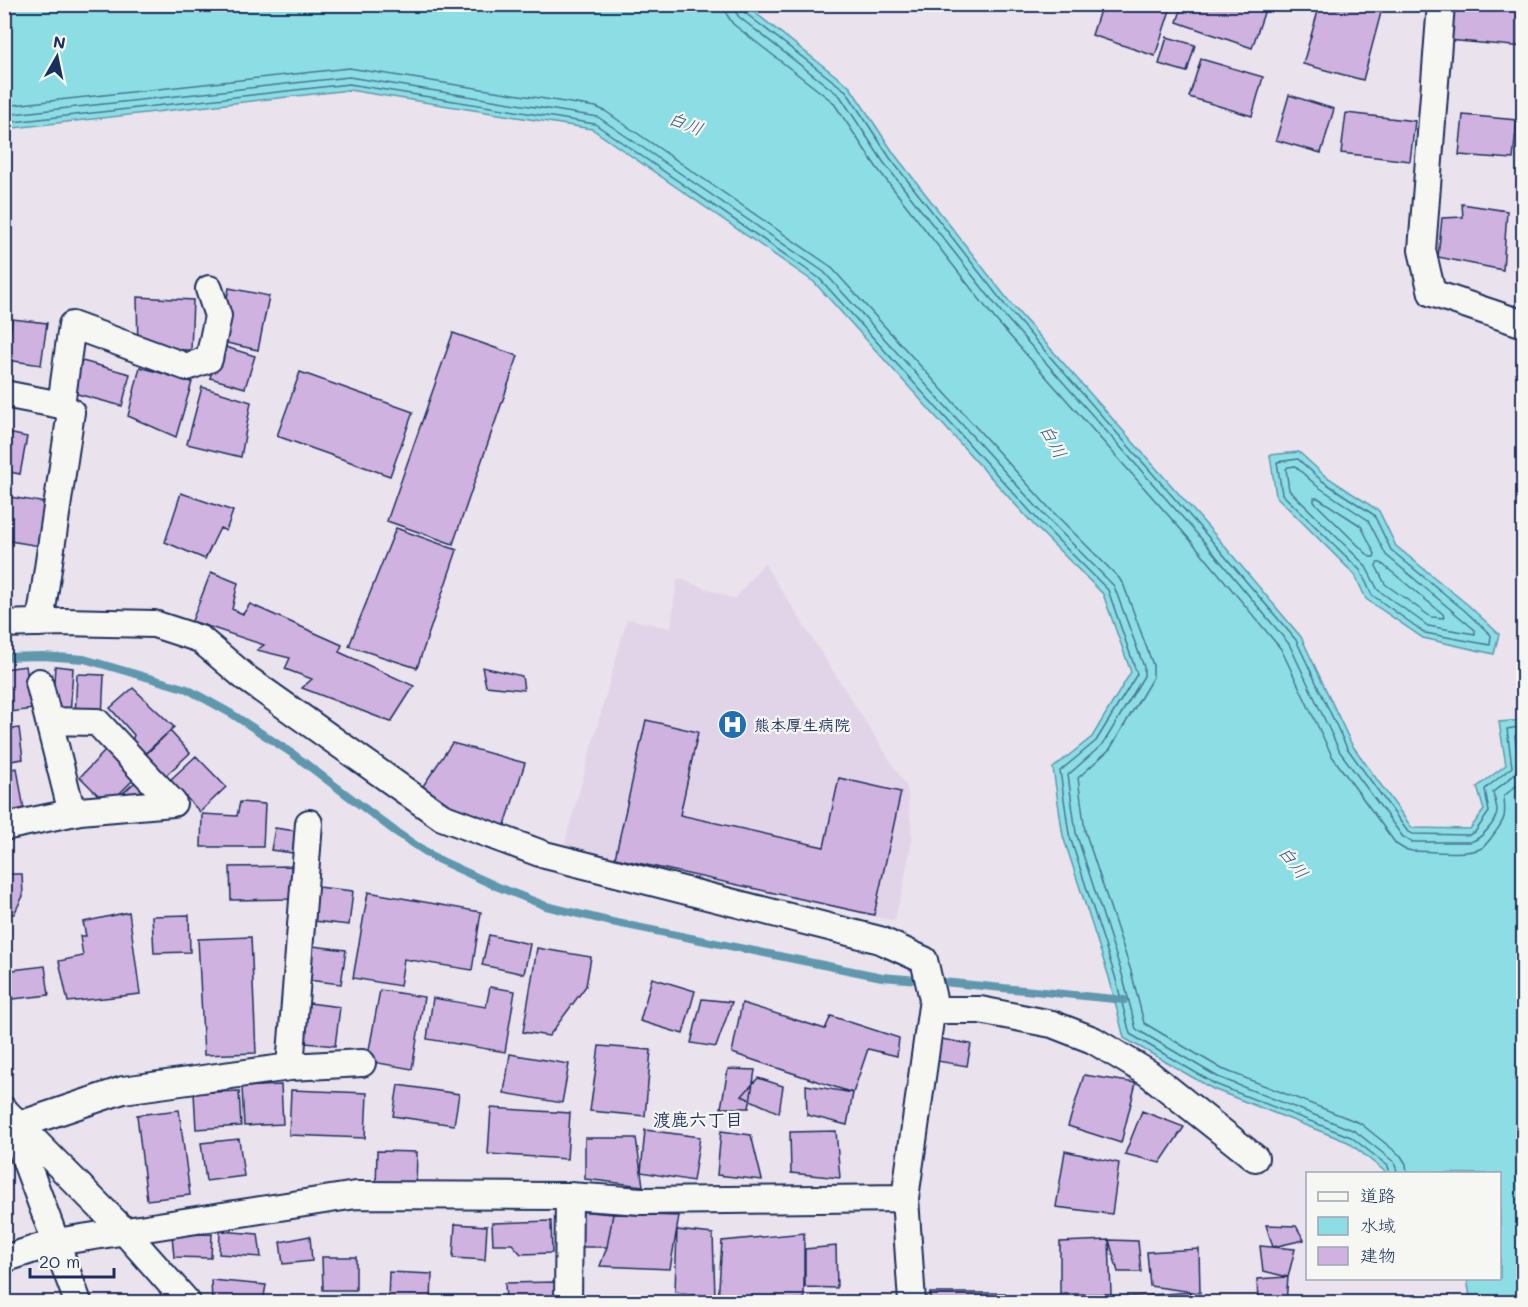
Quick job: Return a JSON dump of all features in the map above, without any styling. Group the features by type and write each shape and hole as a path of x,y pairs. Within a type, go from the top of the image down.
{"street":[{"path":"1441,4 1422,250 1432,293 1524,324"},
{"path":"61,405 72,326 187,367 209,359 218,316 208,289"},
{"path":"4,394 61,405 71,412 40,623"},
{"path":"4,624 154,624 200,639 246,678 442,817 545,855 880,940 924,960 932,1004 905,1198 912,1302"},
{"path":"39,682 72,813"},
{"path":"4,827 72,813 173,803 97,722 49,721"},
{"path":"290,1067 309,823"},
{"path":"932,1004 980,1010 1052,1024 1093,1040 1148,1073 1255,1158"},
{"path":"9,1112 123,1090 290,1067 362,1063"},
{"path":"9,1112 124,1231 187,1302"},
{"path":"9,1112 78,1302"},
{"path":"4,1259 56,1242 356,1195 569,1196 642,1201 905,1198"},
{"path":"568,1302 569,1196"}],"shaded area":[{"name":"熊本厚生病院","path":"764,563 907,787 912,840 894,921 564,846 627,619 671,628 677,578 735,599"}],"water":[{"name":"白川","path":"4,5 745,5 850,87 895,155 1012,305 1216,536 1301,637 1352,745 1412,828 1470,829 1484,810 1477,787 1506,765 1499,722 1523,720 1523,1302 1471,1302 1467,1280 1501,1280 1501,1172 1386,1172 1348,1142 1213,1089 1124,1038 1109,977 1063,836 1053,768 1092,737 1131,672 1103,594 1034,525 814,282 592,129 349,90 5,129"},
{"path":"1299,452 1324,475 1379,511 1396,546 1468,605 1499,634 1494,654 1423,638 1366,599 1355,575 1276,496 1270,455"}],"building":[{"path":"1102,4 1172,4 1155,56 1092,35"},
{"path":"1183,4 1267,4 1252,48 1177,22"},
{"path":"1320,4 1383,5 1363,80 1303,64"},
{"path":"1452,4 1524,4 1524,47 1448,40"},
{"path":"1167,37 1195,45 1187,72 1159,64"},
{"path":"1201,59 1263,77 1252,116 1189,97"},
{"path":"1289,95 1334,109 1321,153 1276,140"},
{"path":"1346,113 1415,121 1410,161 1341,153"},
{"path":"1463,115 1517,120 1513,159 1459,155"},
{"path":"1462,204 1507,211 1503,270 1438,257 1442,218 1463,217"},
{"path":"229,288 269,296 258,350 218,341"},
{"path":"137,297 193,300 191,350 138,349"},
{"path":"12,319 47,323 41,365 7,360"},
{"path":"453,333 518,356 453,544 387,521"},
{"path":"219,345 255,356 245,388 210,378"},
{"path":"75,359 130,374 122,406 66,391"},
{"path":"140,367 192,382 176,437 128,416"},
{"path":"300,372 413,412 390,476 277,436"},
{"path":"202,387 251,402 241,457 187,444"},
{"path":"4,432 27,437 20,474 4,471"},
{"path":"181,493 233,511 226,531 220,528 205,559 165,542"},
{"path":"4,496 47,503 40,546 4,540"},
{"path":"396,528 457,550 417,668 349,646"},
{"path":"211,572 238,583 232,609 243,614 250,604 342,645 339,652 414,686 391,722 302,688 312,679 285,669 290,658 257,650 264,645 192,621"},
{"path":"26,666 32,709 4,713 4,669"},
{"path":"55,666 73,668 70,716 52,715"},
{"path":"482,667 522,676 524,690 486,686"},
{"path":"77,674 104,675 102,718 75,717"},
{"path":"133,688 174,727 139,759 129,750 134,735 110,708"},
{"path":"646,720 698,732 680,815 824,847 839,778 901,792 874,915 615,858"},
{"path":"19,728 23,759 4,762 4,730"},
{"path":"170,731 190,753 159,782 139,761"},
{"path":"452,743 525,763 504,828 419,792"},
{"path":"107,749 136,777 108,805 80,777"},
{"path":"196,756 226,787 200,812 170,780"},
{"path":"17,768 25,816 4,820 4,770"},
{"path":"135,782 147,795 133,804 122,794"},
{"path":"240,802 265,804 263,847 201,847 202,814 237,816"},
{"path":"275,828 303,832 300,854 271,850"},
{"path":"4,863 9,863 10,874 22,874 23,896 14,914 4,913"},
{"path":"291,866 292,899 231,900 230,867"},
{"path":"309,886 353,891 349,925 305,920"},
{"path":"368,892 481,912 472,970 404,959 400,986 353,978"},
{"path":"129,912 140,994 68,1002 59,961 83,956 80,936 86,936 83,922"},
{"path":"189,915 190,952 154,953 152,916"},
{"path":"489,935 530,944 524,974 482,965"},
{"path":"251,937 256,1053 204,1055 198,939"},
{"path":"304,945 346,950 341,984 299,979"},
{"path":"537,948 591,957 586,986 549,1036 523,1032"},
{"path":"45,966 49,995 4,1000 4,971"},
{"path":"652,978 695,991 683,1034 640,1021"},
{"path":"490,987 515,991 505,1052 427,1039 433,998 486,1007"},
{"path":"380,990 424,997 412,1069 367,1061"},
{"path":"702,999 732,1002 716,1047 691,1043"},
{"path":"301,1002 340,1007 335,1046 296,1042"},
{"path":"742,1003 825,1029 831,1016 899,1038 897,1056 868,1049 853,1093 732,1053"},
{"path":"941,1039 971,1044 967,1066 937,1061"},
{"path":"599,1046 651,1050 645,1116 590,1111"},
{"path":"510,1054 569,1064 562,1103 504,1093"},
{"path":"728,1069 755,1070 749,1108 721,1108"},
{"path":"1084,1075 1136,1083 1121,1143 1068,1126"},
{"path":"758,1078 783,1086 779,1113 742,1096"},
{"path":"281,1085 283,1124 244,1126 242,1087"},
{"path":"398,1085 459,1094 454,1125 393,1116"},
{"path":"806,1085 853,1093 847,1125 807,1115"},
{"path":"291,1090 367,1093 365,1138 289,1135"},
{"path":"239,1091 241,1126 196,1129 194,1093"},
{"path":"491,1108 570,1113 567,1159 488,1154"},
{"path":"179,1110 190,1195 147,1200 137,1115"},
{"path":"1142,1111 1184,1127 1160,1163 1125,1154"},
{"path":"645,1130 700,1137 693,1181 641,1172"},
{"path":"721,1131 751,1135 762,1180 717,1175"},
{"path":"836,1131 840,1178 791,1173 790,1132"},
{"path":"585,1138 636,1138 643,1186 585,1179"},
{"path":"239,1139 244,1176 206,1181 201,1143"},
{"path":"377,1151 417,1152 416,1189 376,1188"},
{"path":"1065,1151 1119,1163 1112,1214 1056,1207"},
{"path":"577,1211 613,1214 607,1247 574,1247"},
{"path":"613,1214 679,1216 670,1269 600,1266 607,1247"},
{"path":"551,1221 552,1253 521,1254 512,1244 493,1244 492,1223"},
{"path":"455,1224 487,1226 485,1260 453,1258"},
{"path":"1266,1225 1296,1226 1304,1240 1273,1247"},
{"path":"677,1230 713,1234 715,1297 675,1292"},
{"path":"220,1231 258,1234 261,1257 219,1254"},
{"path":"804,1233 804,1299 770,1302 718,1302 722,1241"},
{"path":"212,1234 211,1258 174,1257 172,1235"},
{"path":"310,1236 312,1261 283,1264 280,1242"},
{"path":"1109,1240 1111,1294 1060,1294 1060,1242"},
{"path":"1109,1240 1138,1241 1141,1272 1118,1272"},
{"path":"836,1246 837,1288 805,1287 805,1249"},
{"path":"1260,1246 1295,1249 1288,1277 1263,1271"},
{"path":"1199,1249 1200,1293 1150,1286 1147,1252"},
{"path":"322,1257 356,1257 356,1290 323,1290"},
{"path":"389,1272 432,1274 431,1302 388,1302"},
{"path":"1288,1277 1286,1302 1258,1302 1257,1279"},
{"path":"211,1280 266,1285 263,1302 212,1302"},
{"path":"555,1282 556,1302 506,1302 505,1283"},
{"path":"1190,1292 1190,1302 1122,1302 1123,1297"},
{"path":"930,1293 1005,1293 1007,1302 930,1302"},
{"path":"1111,1294 1111,1302 1046,1302"}],"waterway":[{"path":"4,657 43,656 84,659 187,689 232,714 293,754 396,832 435,858 546,906 612,922 882,977 1124,1000"}],"place":[{"name":"熊本厚生病院","path":"733,724"}],"district":[{"name":"渡鹿六丁目","path":"698,1119"}]}
